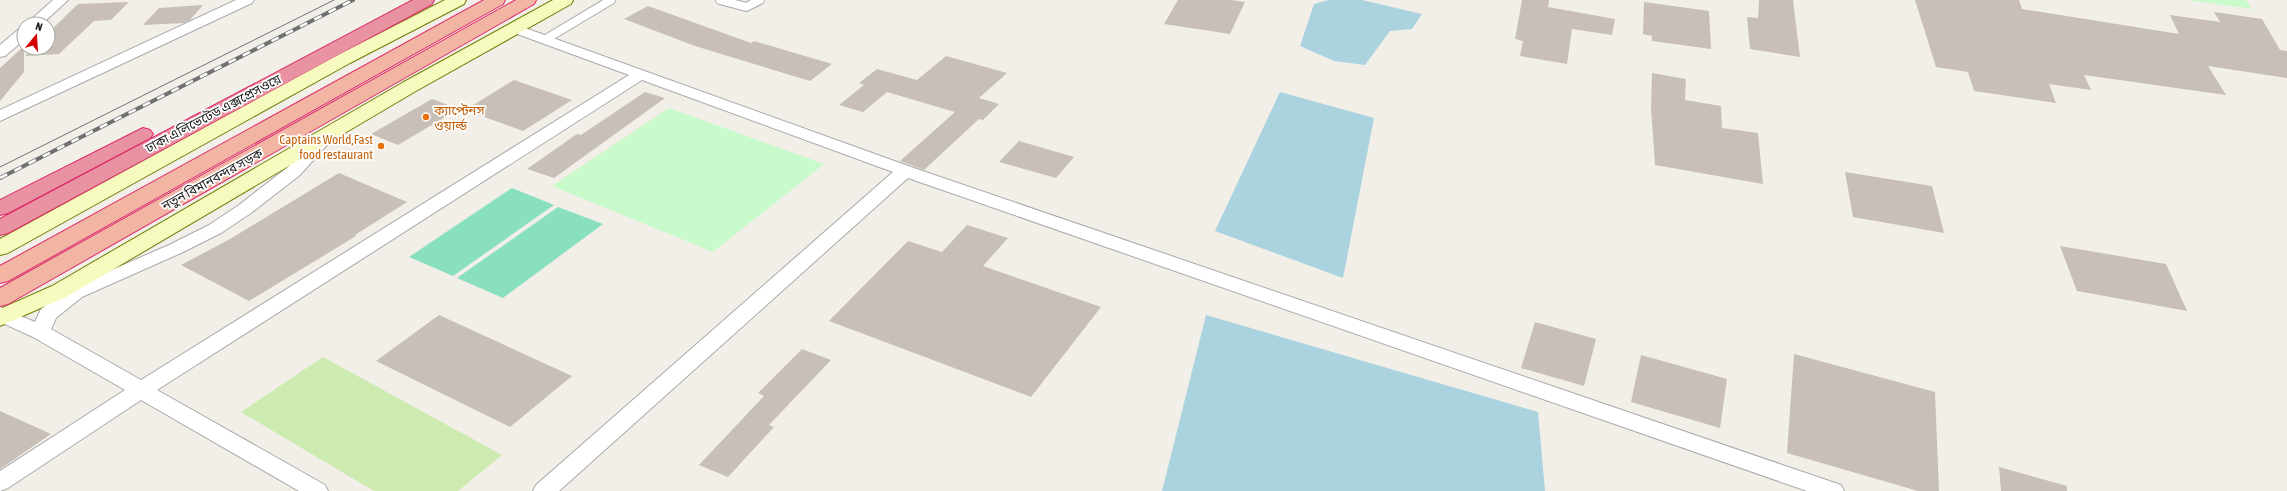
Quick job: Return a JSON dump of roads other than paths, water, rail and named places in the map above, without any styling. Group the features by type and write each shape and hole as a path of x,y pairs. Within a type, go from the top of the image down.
{"highway":[{"name":"ঢাকা এলিভেটেড এক্সপ্রেসওয়ে","path":"0,208 402,0"},
{"name":"ঢাকা এলিভেটেড এক্সপ্রেসওয়ে","path":"0,228 314,58 426,0"},
{"name":"নতুন বিমানবন্দর সড়ক","path":"0,276 497,0"},
{"name":"নতুন বিমানবন্দর সড়ক","path":"1,311 329,114 528,0"}],"main road":[{"path":"0,248 344,58 458,0"},
{"path":"1,311 60,291 328,134 560,1"}],"street":[{"path":"42,16 61,0"},
{"path":"0,116 247,0"},
{"path":"514,28 905,171 1833,491"},
{"path":"0,53 16,39"},
{"path":"0,482 141,390 641,74"},
{"path":"1,311 75,293 137,267 215,229 245,209 289,176 328,134"},
{"path":"544,491 905,171"},
{"path":"40,332 48,314 75,293"},
{"path":"1,311 317,491"}],"lane":[{"path":"546,39 611,0"},
{"path":"720,0 746,8 760,0"}],"water":[{"path":"1328,0 1362,0 1422,14 1412,29 1390,31 1365,65 1334,61 1300,46 1314,4"},
{"path":"1280,92 1374,118 1343,278 1215,231"},
{"path":"1206,315 1538,412 1545,491 1162,491"}],"tram line":[{"path":"0,167 334,0"}],"railway":[{"path":"0,178 353,0"}],"place":[{"name":"ক্যাপ্টেনস ওয়ার্ল্ড","path":"426,117"},
{"name":"Captains World,Fast food restaurant","path":"381,146"}]}
